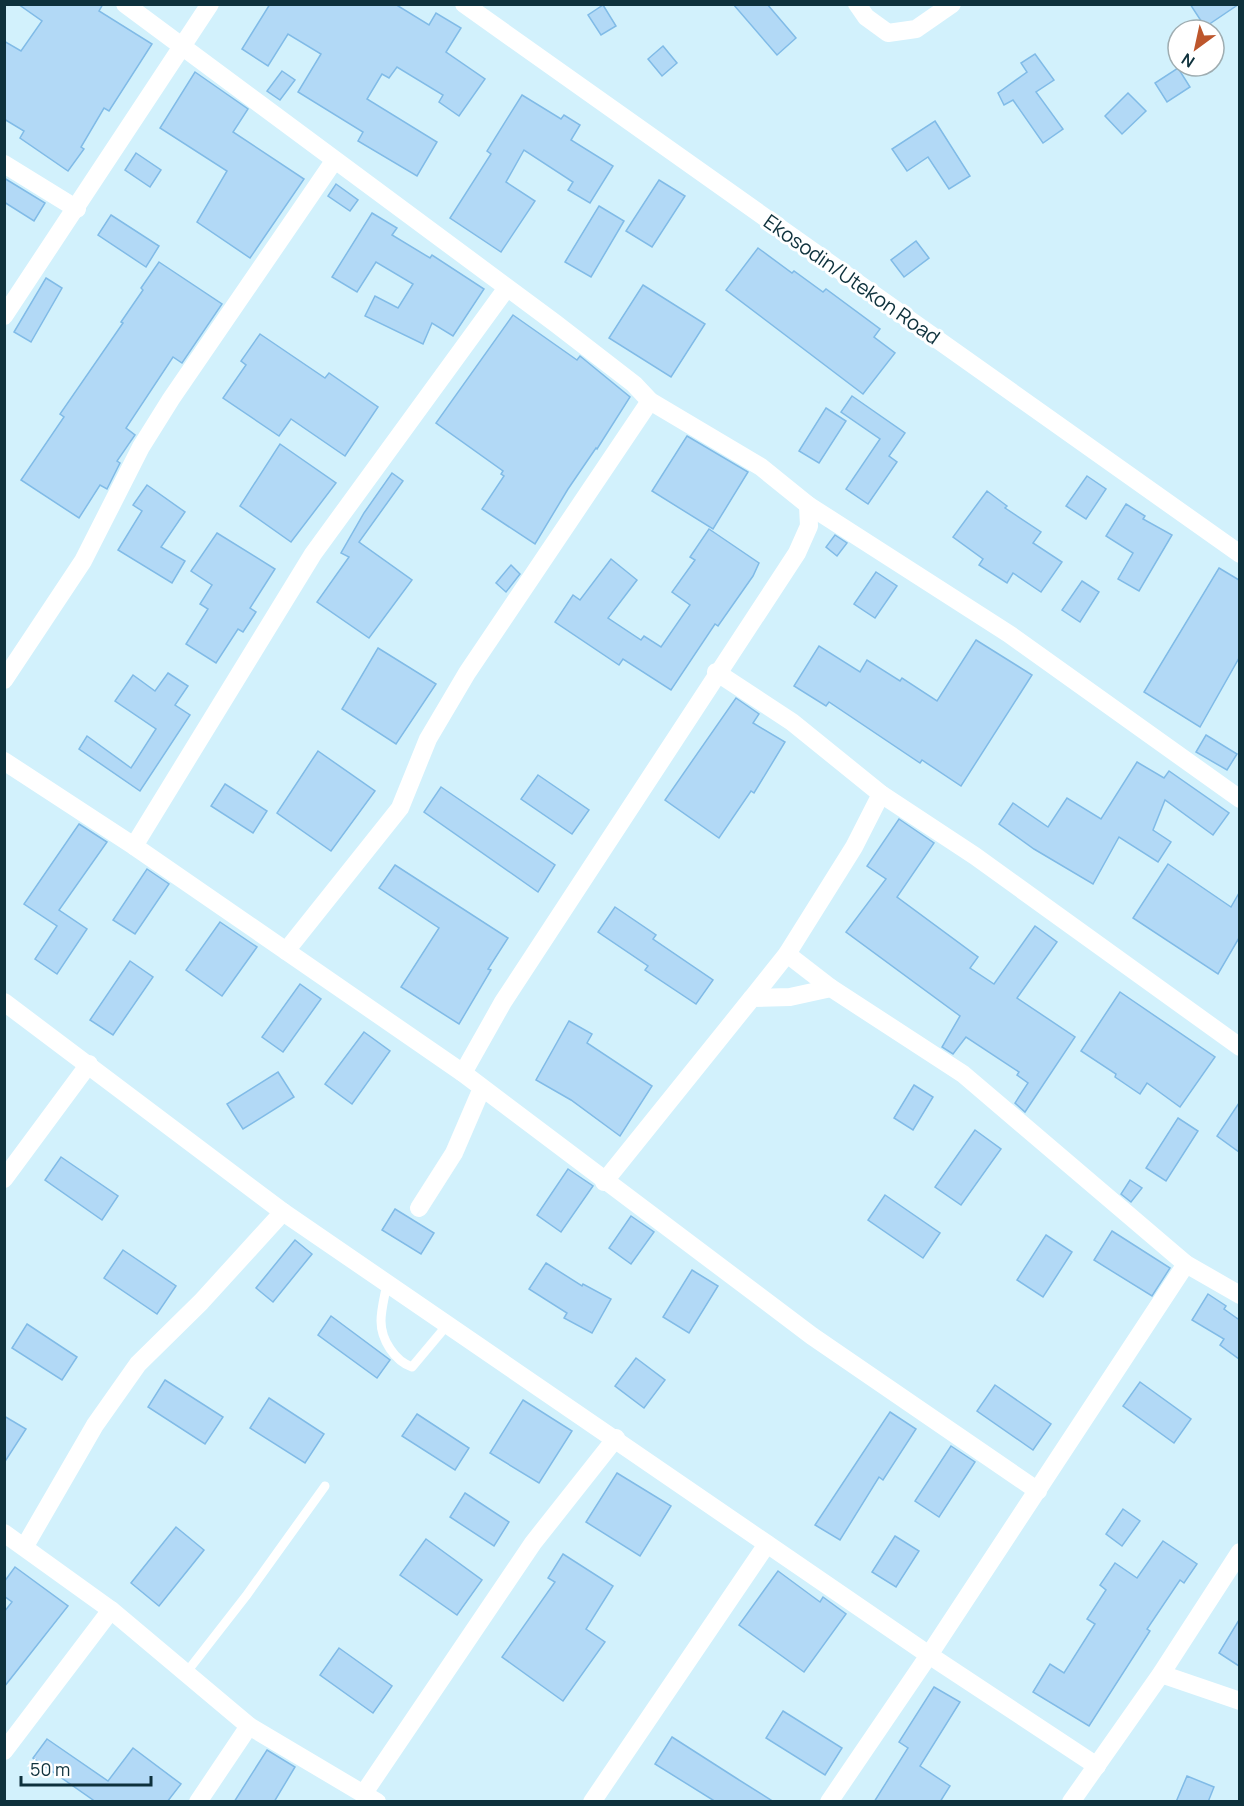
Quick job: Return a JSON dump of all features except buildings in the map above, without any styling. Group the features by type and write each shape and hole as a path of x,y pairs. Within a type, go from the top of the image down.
{"street":[{"path":"125,4 634,384 650,401 761,467 808,506 1009,634 1239,799"},
{"path":"4,316 77,209 181,45 210,4"},
{"name":"Ekosodin/Utekon Road","path":"464,4 1239,554"},
{"path":"857,4 866,17 888,33 916,29 952,4"},
{"path":"4,680 83,561 141,447 165,408 334,161"},
{"path":"4,164 77,209"},
{"path":"134,846 313,554 506,289"},
{"path":"286,951 400,808 428,739 467,673 650,401"},
{"path":"463,1073 503,1002 716,672 797,553 809,526 808,506"},
{"path":"716,672 792,722 881,794 975,856 1239,1047"},
{"path":"4,760 134,846 463,1073 604,1182 812,1336 1038,1491"},
{"path":"604,1182 787,954 854,847 881,794"},
{"path":"787,954 831,988 963,1074 1186,1264 1239,1295"},
{"path":"752,998 789,997 831,988"},
{"path":"4,1002 283,1212 616,1438 929,1655 1097,1766"},
{"path":"4,1179 88,1064"},
{"path":"419,1208 454,1153 482,1088"},
{"path":"25,1546 95,1425 138,1364 201,1302 283,1212"},
{"path":"829,1802 1038,1491 1186,1264"},
{"path":"4,1533 111,1610 249,1726 371,1797 533,1543 616,1438"},
{"path":"592,1802 767,1544"},
{"path":"1071,1802 1161,1674 1239,1551"},
{"path":"4,1751 111,1610"},
{"path":"1161,1674 1239,1701"},
{"path":"198,1802 249,1726"}],"lane":[{"path":"387,1283 381,1323 391,1350 400,1363 412,1366 448,1324"},
{"path":"186,1673 246,1596 325,1486"}]}
